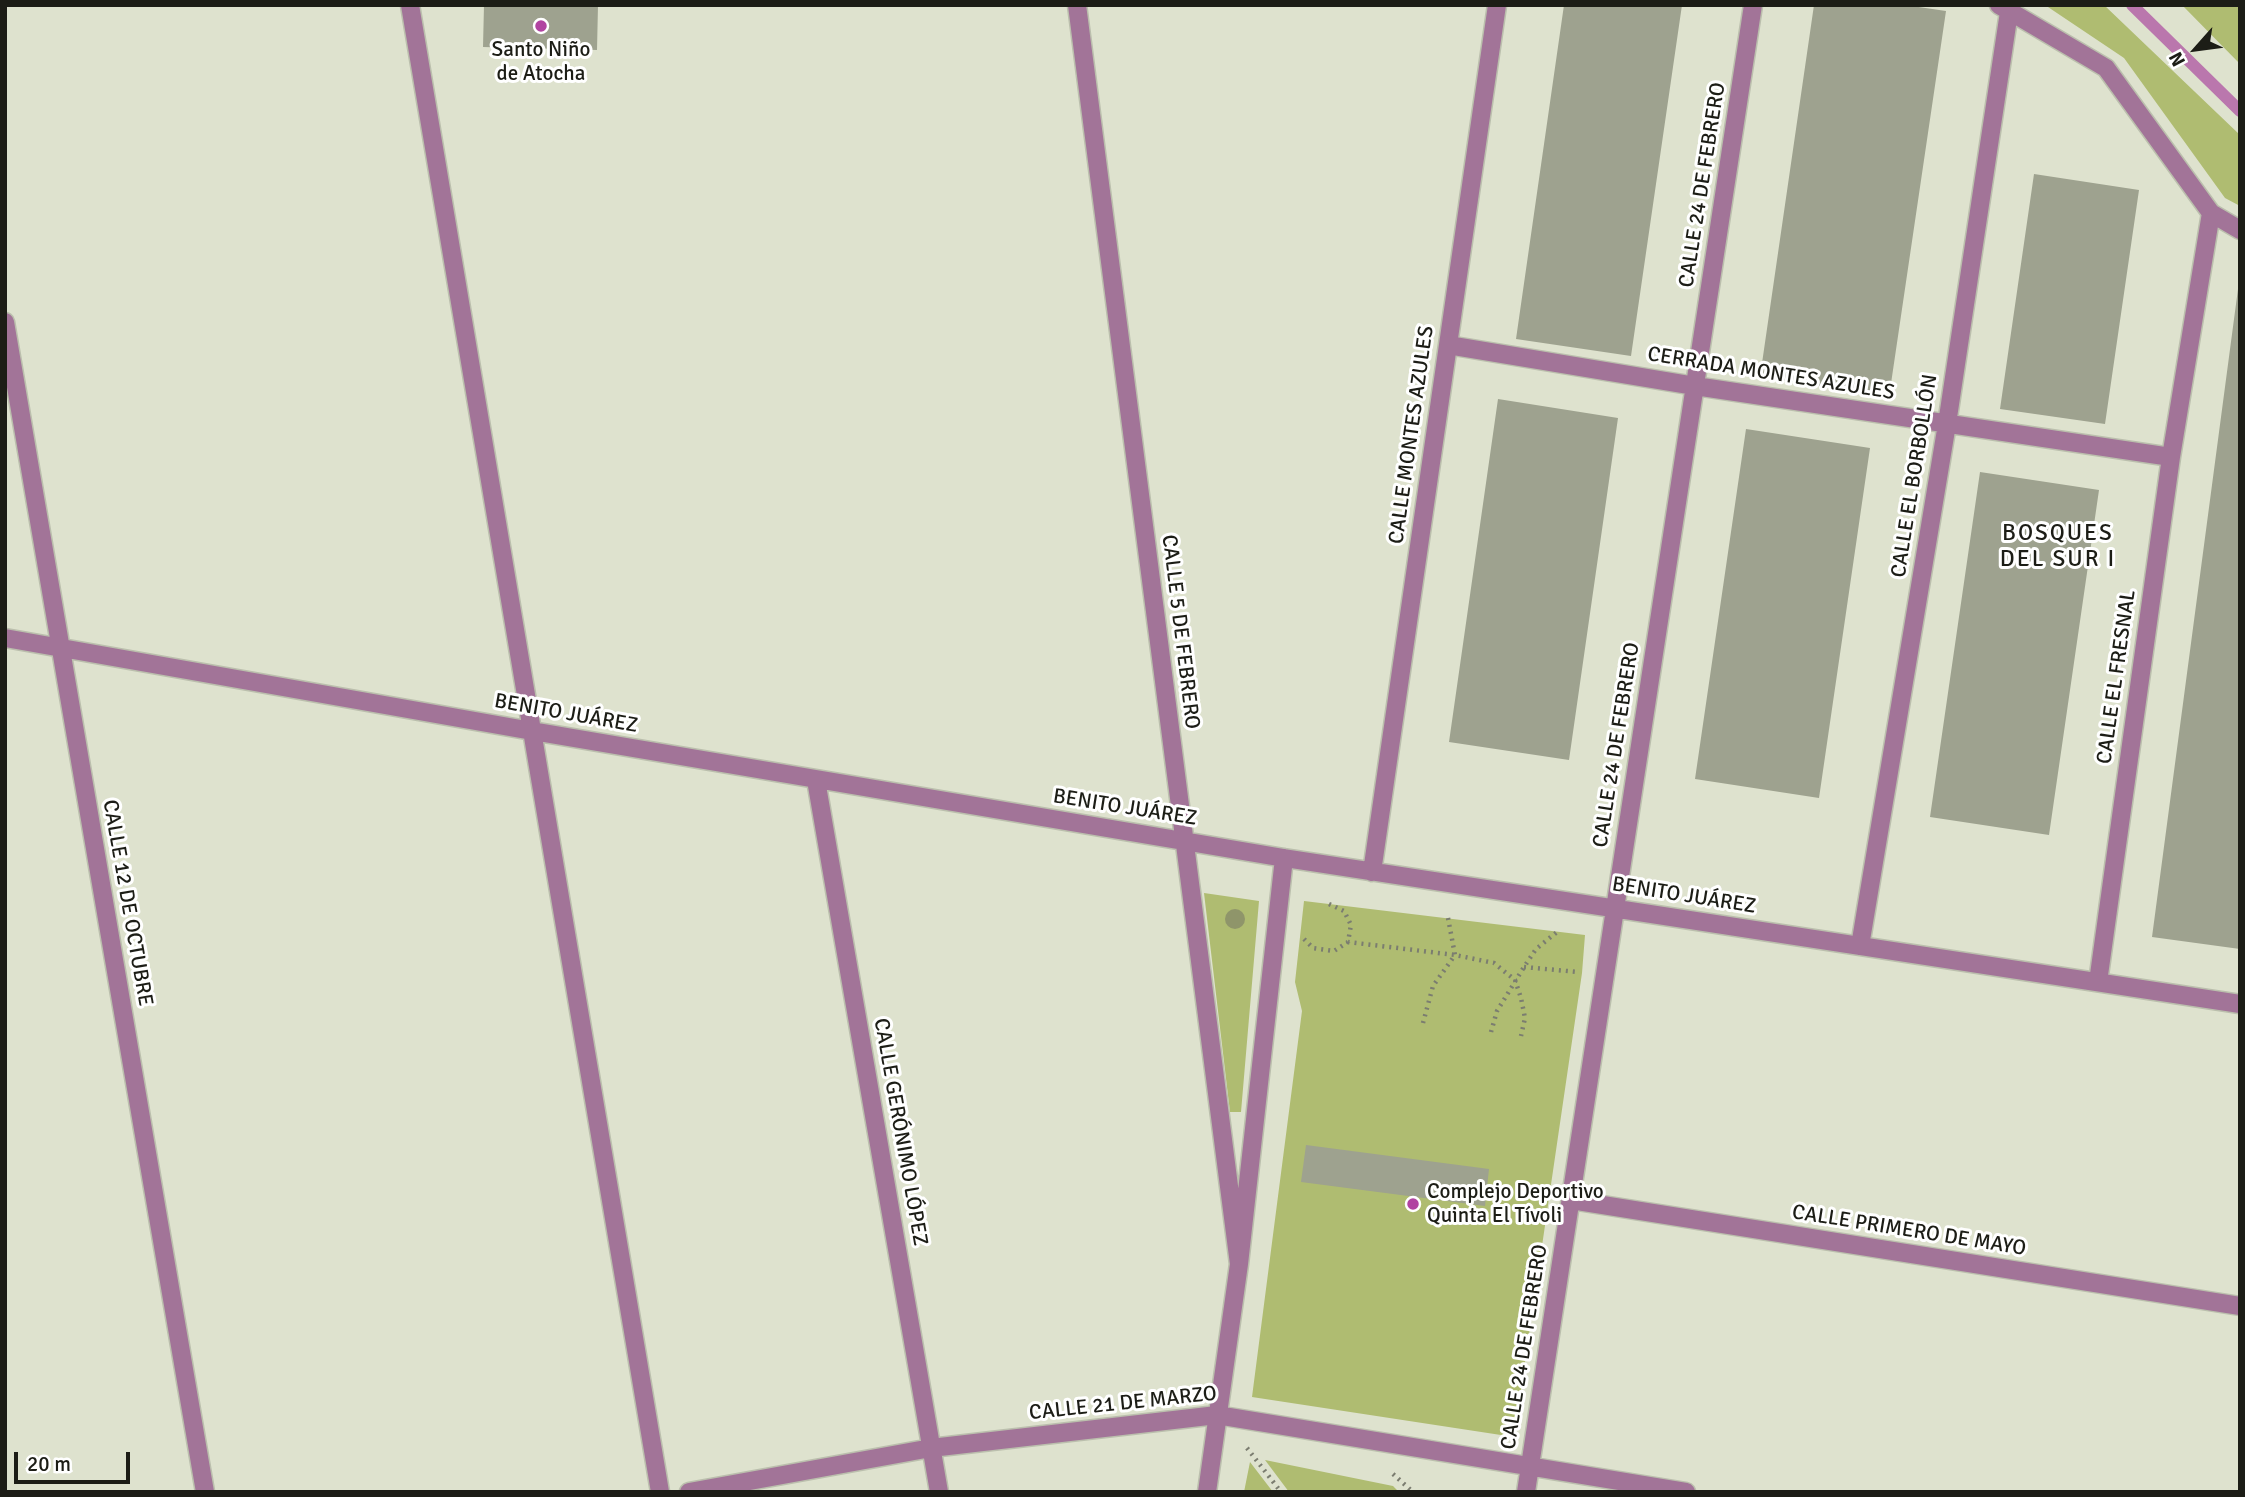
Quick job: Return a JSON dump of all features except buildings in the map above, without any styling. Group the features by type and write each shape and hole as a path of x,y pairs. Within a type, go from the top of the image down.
{"street":[{"path":"410,5 660,1492"},
{"name":"CALLE 5 DE FEBRERO","path":"1077,5 1239,1264"},
{"name":"CALLE MONTES AZULES","path":"1372,872 1497,5"},
{"name":"CALLE 24 DE FEBRERO","path":"1526,1492 1753,5"},
{"path":"2004,9 2106,68 2210,213 2240,230"},
{"name":"CALLE EL BORBOLLÓN","path":"1860,946 1947,424 2004,9"},
{"name":"CALLE EL FRESNAL","path":"2098,982 2171,457 2210,213"},
{"name":"CALLE 12 DE OCTUBRE","path":"6,333 205,1492"},
{"name":"CERRADA MONTES AZULES","path":"1448,345 1695,386 2171,457"},
{"name":"BENITO JUÁREZ","path":"5,638 816,780 1284,858 2240,1004"},
{"name":"CALLE GERÓNIMO LÓPEZ","path":"816,780 939,1492"},
{"name":"CALLE 5 DE FEBRERO","path":"1206,1492 1239,1264 1284,858"},
{"name":"CALLE PRIMERO DE MAYO","path":"1571,1200 2240,1306"},
{"name":"CALLE 21 DE MARZO","path":"689,1492 931,1448 1217,1415 1686,1492"}],"path":[{"path":"1329,904 1344,911 1351,925 1349,942"},
{"path":"1423,1023 1433,986 1455,955 1448,918"},
{"path":"1491,1032 1497,1011 1515,980 1536,949 1557,932"},
{"path":"1300,936 1314,948 1334,951 1349,942 1455,955 1494,963 1515,980 1525,1018 1521,1036"},
{"path":"1524,967 1582,973"},
{"path":"1244,1445 1281,1492"},
{"path":"1390,1472 1412,1492"}],"green space":[{"path":"2045,5 2104,5 2240,135 2240,206 2225,198 2124,58"},
{"path":"2182,5 2240,5 2240,64"},
{"path":"1204,893 1259,901 1241,1112 1230,1112"},
{"name":"Complejo Deportivo Quinta El Tívoli","path":"1304,901 1585,935 1582,973 1514,1437 1252,1397 1302,1011 1295,982"},
{"path":"1265,1460 1393,1486 1399,1492 1289,1492"},
{"path":"1250,1462 1273,1492 1244,1492"}],"waterway":[{"path":"2132,5 2240,111"}],"place":[{"name":"Santo Niño de Atocha","path":"541,26"},
{"name":"Complejo Deportivo Quinta El Tívoli","path":"1413,1204"}],"district":[{"name":"BOSQUES DEL SUR I","path":"2058,547"}]}
